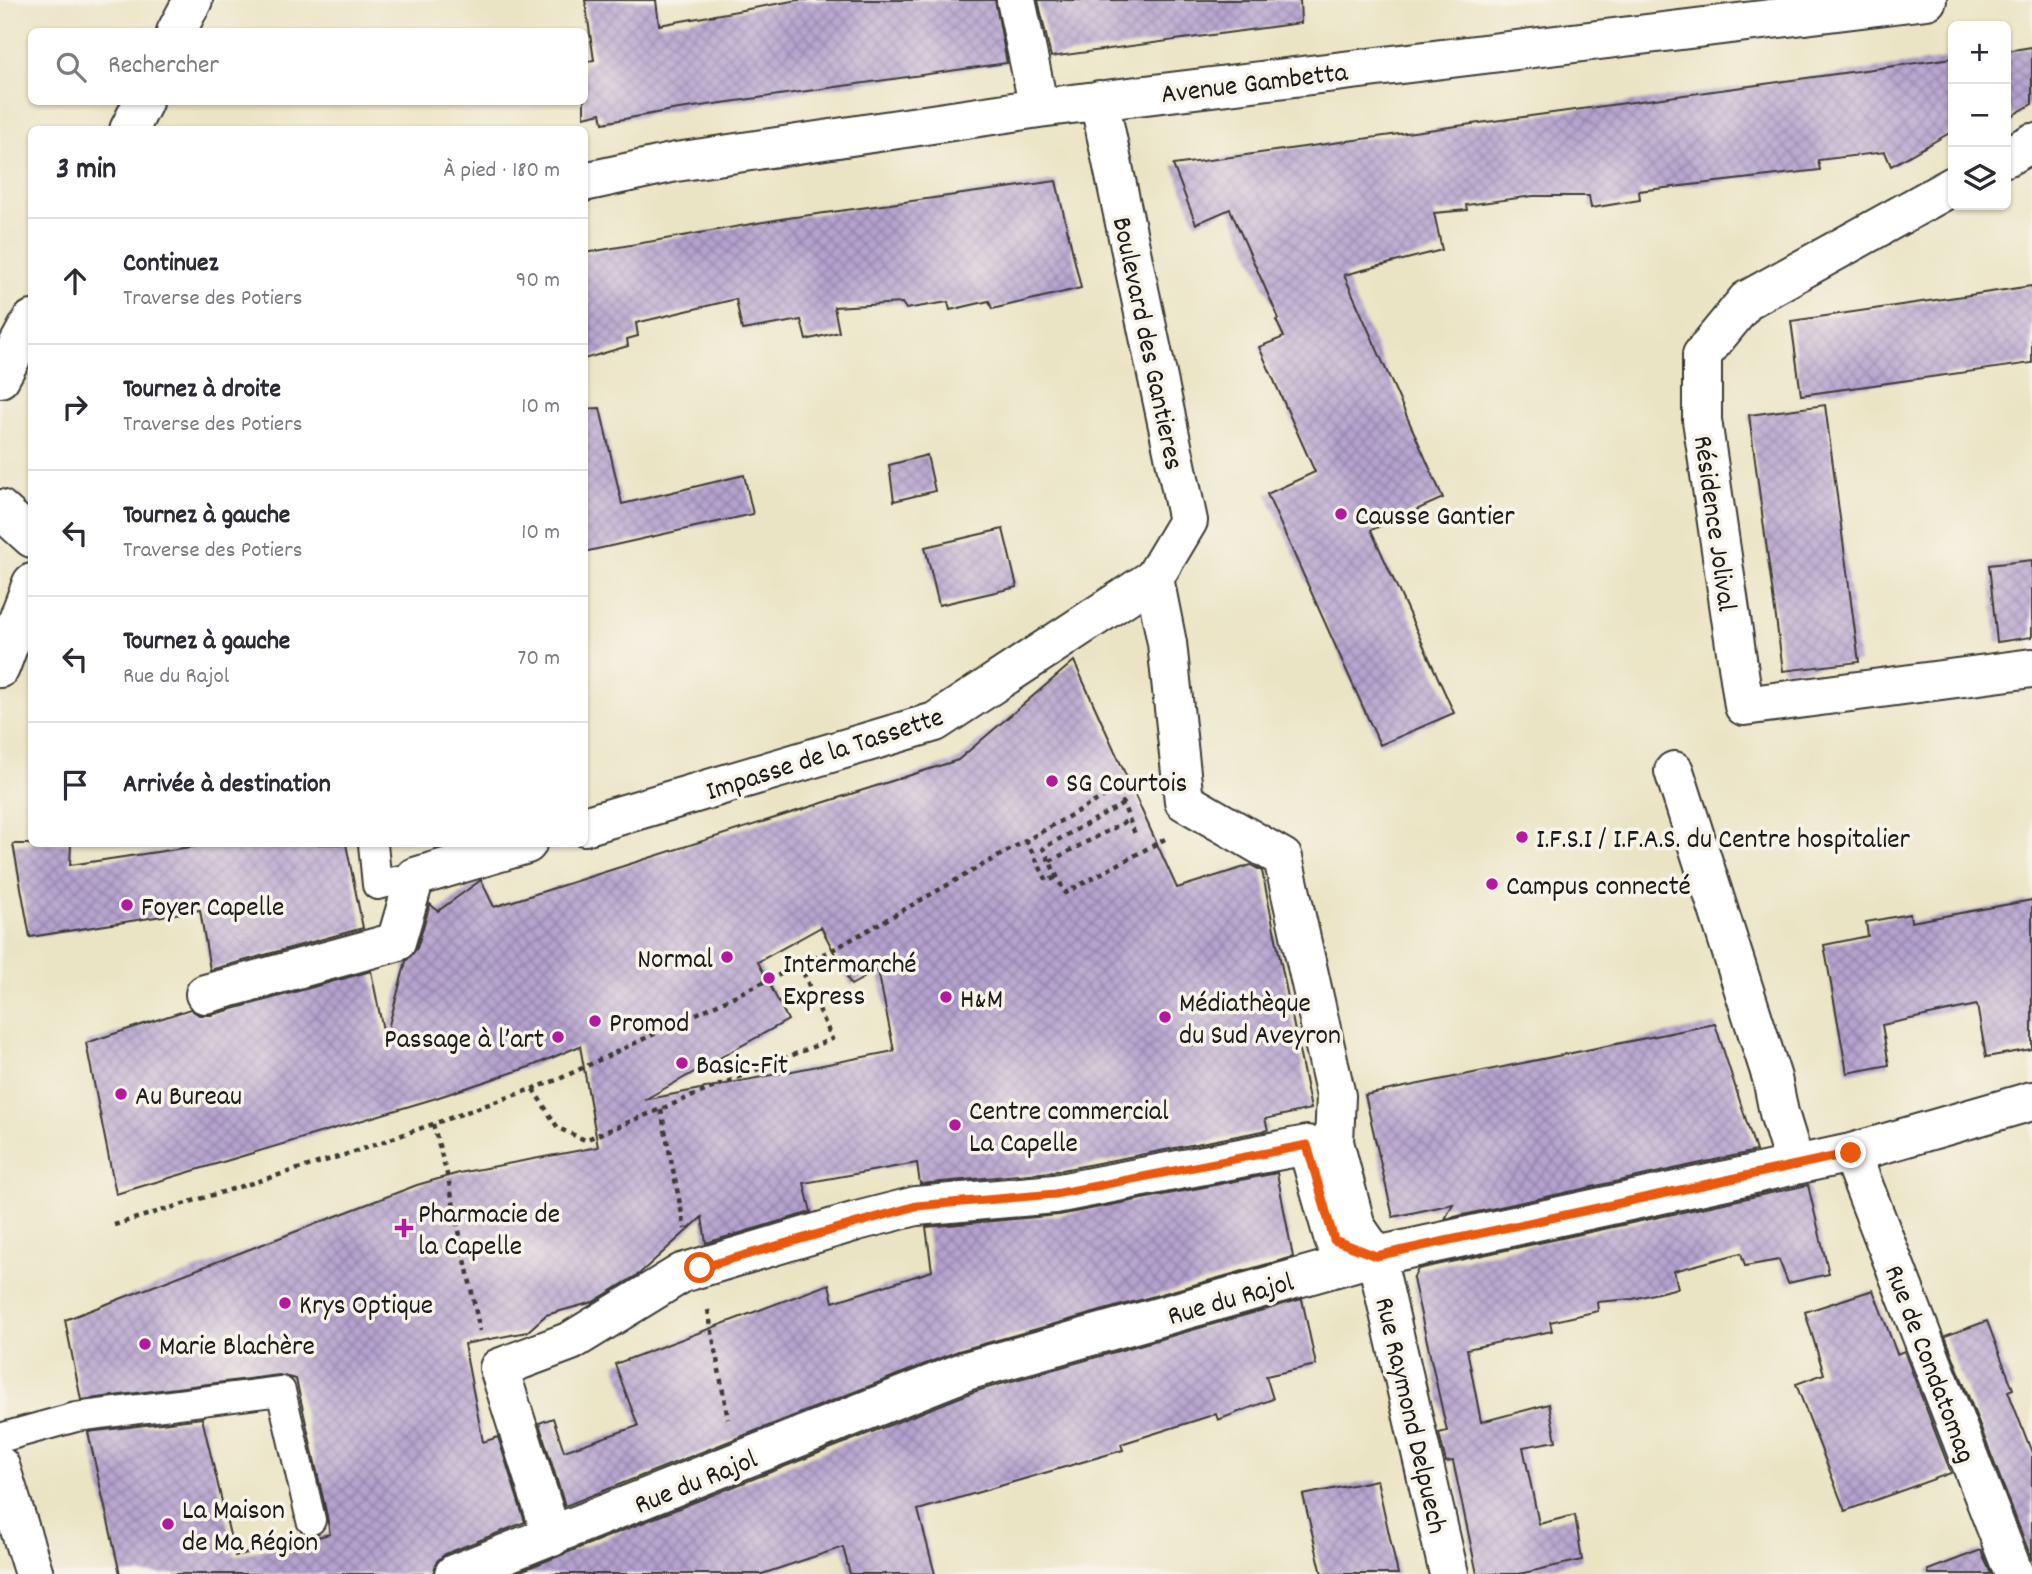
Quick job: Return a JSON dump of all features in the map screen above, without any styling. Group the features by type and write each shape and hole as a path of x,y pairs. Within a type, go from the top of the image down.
{"street":[{"path":"178,28 193,0"},
{"path":"1016,0 1039,108"},
{"name":"Avenue Gambetta","path":"588,181 676,162 1039,108 1927,0"},
{"name":"Boulevard des Gantieres","path":"1099,100 1188,521 1154,578"},
{"path":"132,126 142,105"},
{"path":"2011,154 2032,142"},
{"name":"Résidence Jolival","path":"1948,189 1747,300 1702,355 1702,420 1744,706 2032,667"},
{"path":"0,378 28,327"},
{"path":"0,509 28,534"},
{"path":"1154,578 1167,643 1184,801 1283,858 1336,1096 1334,1142 1356,1227 1376,1256"},
{"name":"Impasse de la Tassette","path":"588,826 935,722 1154,578"},
{"path":"0,668 28,594"},
{"path":"1674,771 1772,1078 1779,1113 1795,1165"},
{"path":"205,994 396,942 415,877 517,847"},
{"name":"Rue du Rajol","path":"454,1574 966,1371 1376,1256 1851,1153 2032,1101"},
{"path":"552,1537 499,1370 571,1341 682,1273 916,1206 1055,1194 1307,1145 1334,1240 1376,1256"},
{"name":"Rue de Condatomag","path":"1851,1153 2014,1574"},
{"name":"Rue Raymond Delpuech","path":"1376,1256 1449,1574"},
{"path":"0,1466 34,1574"}],"lane":[{"path":"373,847 377,885 415,877"},
{"path":"0,1438 76,1417 281,1391 311,1520"}],"path":[{"path":"114,1225 354,1152 557,1080 838,947 1117,789 1135,834"},
{"path":"1123,804 1043,848 1065,892 1174,834"},
{"path":"1050,861 1129,820"},
{"path":"1026,840 1047,881 1057,877"},
{"path":"533,1089 558,1128 585,1140 832,1039 800,965"},
{"path":"661,1110 720,1376"},
{"path":"433,1124 448,1178 482,1340 499,1370"}],"building":[{"path":"585,0 656,0 659,25 798,0 995,0 1007,63 672,110 603,123 601,113 584,117 584,105 588,105 588,61 594,60"},
{"path":"1038,0 1300,0 1301,23 1051,57"},
{"path":"2032,47 2032,104 2011,116 2011,84 2011,50"},
{"path":"1948,59 1948,134 1891,166 1885,152 1818,160 1820,170 1639,191 1640,200 1591,208 1589,196 1533,196 1466,205 1467,210 1434,213 1442,250 1344,275 1443,498 1371,530 1454,713 1380,745 1267,494 1315,472 1259,347 1284,337 1276,320 1279,319 1230,209 1196,224 1173,165"},
{"path":"1056,181 1081,288 992,309 989,301 950,310 948,302 906,309 902,303 834,307 839,332 806,340 801,320 742,330 736,299 636,323 638,336 627,339 628,346 588,358 588,252 781,219"},
{"path":"2032,286 2032,363 1801,395 1791,321"},
{"path":"1825,405 1859,662 1783,671 1749,415"},
{"path":"600,408 622,504 744,475 753,514 588,551 588,409"},
{"path":"927,455 935,491 894,501 889,465"},
{"path":"1003,529 1017,587 939,605 925,547"},
{"path":"2032,560 2032,637 1997,642 1989,565"},
{"path":"1074,661 1177,888 1251,865 1262,871 1311,1109 1265,1119 1268,1130 1052,1172 920,1184 917,1163 804,1183 811,1212 706,1243 702,1217 639,1274 593,1302 546,1315 527,1332 464,1344 483,1442 498,1437 525,1522 445,1554 437,1561 433,1574 120,1574 88,1432 202,1418 235,1556 330,1534 327,1516 296,1379 279,1375 81,1400 65,1320 417,1185 459,1173 598,1147 580,1046 532,1066 433,1099 116,1194 86,1043 190,1009 199,1015 211,1015 371,971 385,1040 406,961 417,948 430,904 438,911 481,880 494,907 958,760","holes":["821,927 851,985 878,970 894,1051 644,1100 788,1020 758,962"]},
{"path":"13,844 28,844 28,847 71,847 70,865 190,847 347,847 363,928 210,970 200,910 30,937"},
{"path":"2032,900 2032,1049 1986,1057 1977,1005 1882,1025 1889,1065 1847,1073 1824,945 1868,936 1866,922 1910,914 1911,922"},
{"path":"1715,1024 1756,1151 1445,1219 1453,1204 1393,1217 1365,1095"},
{"path":"1277,1173 1293,1257 958,1351 565,1506 539,1423 553,1418 564,1451 638,1426 615,1364 829,1284 833,1302 932,1271 926,1227 1059,1215"},
{"path":"1808,1185 1829,1274 1788,1283 1779,1260 1745,1266 1741,1253 1674,1271 1678,1288 1633,1299 1597,1302 1598,1311 1550,1322 1552,1331 1467,1349 1481,1422 1549,1404 1556,1441 1523,1447 1539,1524 1575,1515 1582,1560 1519,1574 1477,1574 1453,1461 1446,1462 1439,1433 1447,1431 1413,1279 1418,1269"},
{"path":"1873,1290 1897,1354 1904,1351 1951,1473 1845,1511 1796,1384 1824,1374 1805,1312"},
{"path":"1302,1299 1316,1365 1266,1376 1273,1399 1218,1420 1216,1414 1121,1444 1123,1450 918,1510 935,1574 850,1574 843,1547 762,1574 513,1574 973,1392"},
{"path":"1987,1321 2013,1389 2008,1391 2032,1453 2032,1560 1945,1336"},
{"path":"1377,1480 1398,1574 1322,1574 1303,1495"},
{"path":"1981,1550 1991,1574 1929,1574 1928,1570"}],"place":[{"name":"Causse Gantier","path":"1341,514"},
{"name":"SG Courtois","path":"1052,781"},
{"name":"I.F.S.I / I.F.A.S. du Centre hospitalier","path":"1522,837"},
{"name":"Campus connecté","path":"1492,884"},
{"name":"Foyer Capelle","path":"127,905"},
{"name":"Normal","path":"727,957"},
{"name":"Intermarché Express","path":"769,978"},
{"name":"H&M","path":"946,997"},
{"name":"Médiathèque du Sud Aveyron","path":"1165,1017"},
{"name":"Promod","path":"595,1021"},
{"name":"Passage à l’art","path":"558,1037"},
{"name":"Basic-Fit","path":"682,1063"},
{"name":"Au Bureau","path":"121,1094"},
{"name":"Centre commercial La Capelle","path":"955,1125"},
{"name":"Pharmacie de la Capelle","path":"404,1228"},
{"name":"Krys Optique","path":"285,1303"},
{"name":"Marie Blachère","path":"145,1344"},
{"name":"La Maison de Ma Région","path":"168,1524"}],"route":[{"path":"700,1268 916,1206 1055,1194 1307,1145 1334,1240 1376,1256 1851,1153"}]}
